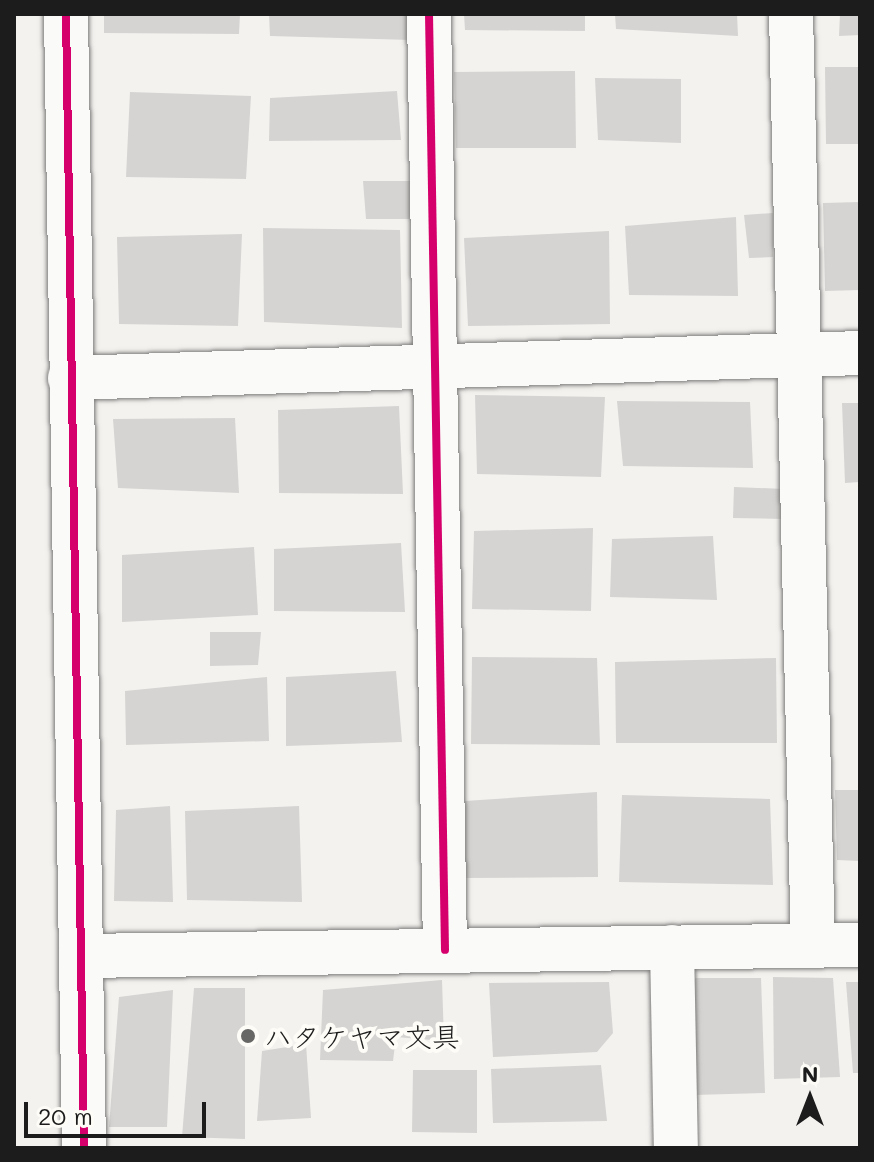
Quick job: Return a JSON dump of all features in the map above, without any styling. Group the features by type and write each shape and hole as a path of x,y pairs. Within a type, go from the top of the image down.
{"street":[{"path":"66,14 84,1148"},
{"path":"429,14 432,365 445,950"},
{"path":"791,14 813,945"},
{"path":"70,378 860,353"},
{"path":"81,956 860,945"},
{"path":"672,947 676,1148"}],"building":[{"path":"104,14 240,14 239,34 104,33"},
{"path":"269,14 411,14 411,40 270,36"},
{"path":"464,14 585,14 585,31 465,30"},
{"path":"615,14 737,14 738,36 616,29"},
{"path":"840,14 860,14 860,35 839,36"},
{"path":"825,67 860,67 860,144 826,144"},
{"path":"575,71 576,148 456,148 454,72"},
{"path":"595,78 681,79 681,143 598,140"},
{"path":"397,91 401,140 269,141 270,98"},
{"path":"130,92 251,96 246,179 126,177"},
{"path":"363,181 414,181 414,219 366,219"},
{"path":"860,202 860,290 825,291 823,203"},
{"path":"773,213 773,257 749,258 744,215"},
{"path":"736,217 738,296 629,295 625,226"},
{"path":"263,228 400,230 402,328 264,322"},
{"path":"609,231 610,324 468,326 464,238"},
{"path":"242,234 238,326 119,324 117,237"},
{"path":"475,395 605,397 601,477 477,474"},
{"path":"617,401 750,402 753,468 623,466"},
{"path":"842,403 860,403 860,482 845,483"},
{"path":"399,406 403,494 279,493 278,410"},
{"path":"235,418 239,493 118,488 113,419"},
{"path":"734,487 784,489 783,519 733,518"},
{"path":"593,528 591,611 472,609 474,531"},
{"path":"713,536 717,600 610,597 612,539"},
{"path":"401,543 405,612 274,611 274,549"},
{"path":"254,547 258,615 122,622 122,555"},
{"path":"210,632 261,632 258,665 210,666"},
{"path":"472,657 597,658 600,745 471,744"},
{"path":"776,658 777,743 616,743 615,662"},
{"path":"396,671 402,742 286,746 286,677"},
{"path":"267,677 269,741 126,745 125,691"},
{"path":"835,790 860,790 860,861 837,860"},
{"path":"597,792 598,877 465,878 465,801"},
{"path":"622,795 770,799 773,885 619,882"},
{"path":"170,806 173,902 114,901 116,810"},
{"path":"299,806 302,902 187,900 185,811"},
{"path":"773,977 833,978 840,1077 774,1079"},
{"path":"693,978 761,978 765,1093 694,1095"},
{"path":"442,980 444,1041 396,1037 393,1061 320,1060 323,990"},
{"path":"609,982 613,1033 597,1052 493,1057 489,983"},
{"path":"846,982 860,982 860,1073 853,1073"},
{"path":"194,988 245,988 245,1139 182,1137"},
{"path":"173,990 167,1127 109,1127 119,997"},
{"path":"306,1044 311,1118 257,1121 262,1051"},
{"path":"601,1065 607,1121 493,1123 491,1069"},
{"path":"413,1070 477,1070 477,1133 412,1132"}],"cycle path":[{"path":"66,14 84,1148"},
{"path":"429,14 445,950"}],"place":[{"name":"ハタケヤマ文具","path":"248,1036"}]}
